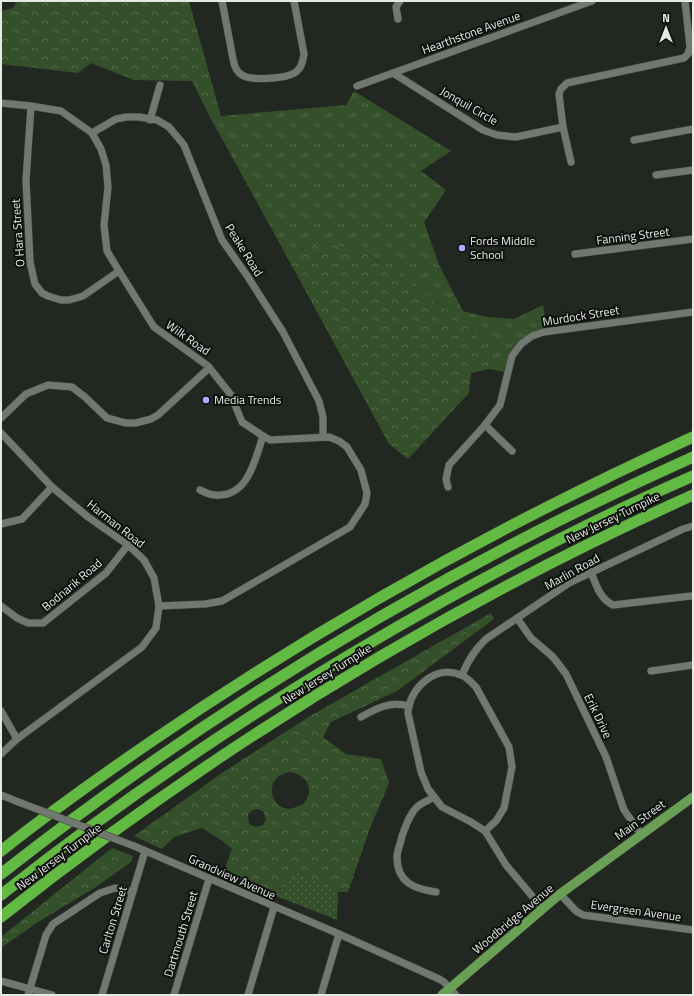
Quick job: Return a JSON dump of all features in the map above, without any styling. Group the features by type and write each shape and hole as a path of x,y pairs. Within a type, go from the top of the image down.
{"highway":[{"path":"1,851 96,780 176,724 287,652 405,582 496,532 592,484 693,437"},
{"name":"New Jersey Turnpike","path":"1,874 70,820 180,743 290,671 352,633 425,591 521,540 613,493 693,457"},
{"name":"New Jersey Turnpike","path":"1,895 81,834 188,758 354,652 419,614 568,534 693,476"},
{"name":"New Jersey Turnpike","path":"1,918 93,847 198,772 255,734 369,663 527,575 623,527 693,495"}],"main road":[{"name":"Main Street","path":"602,863 693,797"},
{"name":"Woodbridge Avenue","path":"442,995 453,992 560,894 602,863"}],"street":[{"path":"222,1 232,59 236,69 242,76 264,78 289,76 297,71 302,63 304,54 294,1"},
{"path":"398,19 396,7 400,1"},
{"name":"Hearthstone Avenue","path":"357,86 592,1"},
{"path":"572,162 564,128 559,94 561,89 567,83 684,58 688,54 690,47 685,1"},
{"name":"Jonquil Circle","path":"393,73 483,130 497,135 516,137 564,128"},
{"path":"150,120 160,85"},
{"name":"Wilk Road","path":"1,103 61,111 92,133 101,149 106,165 108,187 104,225 107,251 154,327 208,366 231,395 242,422 270,440 323,437 334,438 344,444 361,470 367,493 365,504 350,527 222,601 205,604 159,606"},
{"name":"O Hara Street","path":"31,106 26,180 30,262 35,284 42,293 48,296 61,300 69,300 83,296 118,271"},
{"name":"Peake Road","path":"92,133 116,119 139,117 157,120 169,127 184,145 222,240 248,277 283,332 319,401 323,417 323,437"},
{"path":"634,140 693,128"},
{"path":"656,175 693,170"},
{"name":"Fanning Street","path":"575,254 693,239"},
{"name":"Murdock Street","path":"448,488 446,479 449,465 486,425 500,405 512,356 521,344 532,336 544,332 693,312"},
{"path":"1,418 26,394 48,385 72,387 107,418 126,423 136,423 151,419 158,415 209,368"},
{"path":"486,425 512,451"},
{"name":"Harman Road","path":"1,433 52,487 88,517 128,545 144,560 154,578 159,606 156,628 142,646 17,738 1,754"},
{"path":"200,490 214,495 229,494 240,487 249,477 263,436"},
{"path":"1,524 22,519 52,487"},
{"name":"Marlin Road","path":"462,675 470,656 486,639 569,583 683,529 693,526"},
{"name":"Bodnarik Road","path":"1,606 17,618 28,623 44,623 106,573 128,545"},
{"path":"591,572 600,595 607,602 613,605 691,596"},
{"name":"Erik Drive","path":"517,618 531,638 553,658 566,674 606,757 621,803 641,834"},
{"path":"651,671 693,665"},
{"path":"485,831 496,821 504,808 512,767 509,747 476,687 462,675 446,673 430,676 414,692 408,706 408,713 422,772 428,789 442,807 485,831 506,865 543,909"},
{"path":"361,717 378,707 391,704 408,706"},
{"path":"1,711 17,738"},
{"name":"Grandview Avenue","path":"1,795 134,846 339,934 439,979 453,992"},
{"path":"434,798 418,806 409,818 396,857 404,880 411,886 436,892"},
{"name":"Carlton Street","path":"102,995 145,851"},
{"name":"Dartmouth Street","path":"174,995 209,879"},
{"path":"29,992 46,935 54,924 100,892 115,888 133,892"},
{"name":"Evergreen Avenue","path":"560,894 576,911 583,915 693,930"},
{"path":"248,995 274,907"},
{"path":"321,995 339,934"},
{"path":"1,981 29,992 52,995"}],"green space":[{"path":"17,1 189,1 221,116 211,119 192,81 134,80 91,63 78,73 1,64 1,11 13,8"},
{"path":"354,91 451,151 421,171 446,190 424,222 439,265 463,311 487,317 514,319 543,305 547,332 518,349 509,373 490,369 491,350 453,314 365,252 325,242 286,255 211,119 221,116 346,105"},
{"path":"325,242 365,252 453,314 491,350 490,369 471,373 469,393 408,459 389,444 286,255"},
{"path":"491,613 494,619 397,691 331,722 323,737 346,754 381,759 389,783 370,828 348,892 338,892 298,873 276,896 223,873 232,849 202,828 174,837 162,849 134,836 222,773 310,716","holes":["289,772 303,778 306,781 309,790 303,804 288,809 281,807 276,802 273,796 272,788 274,781 280,776","257,809 263,811 266,819 263,825 255,827 249,824 248,815 251,811"]},
{"path":"112,848 133,856 131,862 96,887 38,922 1,948 1,937"},
{"path":"298,873 338,892 337,920 276,896"}],"place":[{"name":"Fords Middle School","path":"462,248"},
{"name":"Media Trends","path":"206,400"}]}
